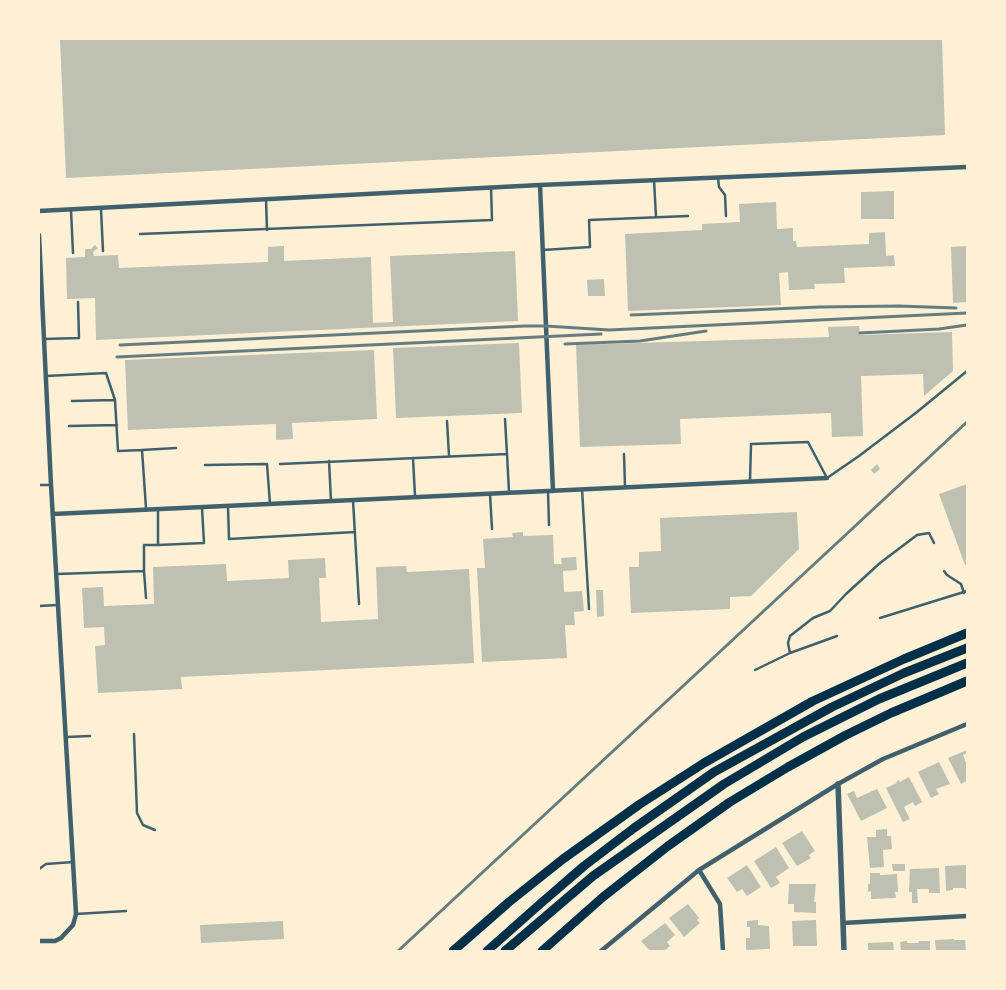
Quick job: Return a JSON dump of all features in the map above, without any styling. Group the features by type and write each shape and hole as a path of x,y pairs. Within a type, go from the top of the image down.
{"highway":[{"path":"453,951 509,902 578,848 640,804 704,763 813,701 904,659 967,633"},
{"path":"487,951 584,866 714,772 832,707 904,673 967,648"},
{"path":"505,951 593,876 724,784 803,737 879,699 967,663"},
{"path":"542,951 603,897 668,846 730,802 846,735 891,713 967,681"}],"street":[{"path":"39,210 491,187 967,167"},
{"path":"540,185 554,490"},
{"path":"39,235 40,303 44,339 76,914 74,925 62,938 55,941 39,942"},
{"path":"53,514 827,478"},
{"path":"601,951 699,870 838,784 883,759 967,724"},
{"path":"838,784 844,951"},
{"path":"699,870 720,904 723,951"},
{"path":"843,923 967,916"}],"lane":[{"path":"718,178 719,187 725,195 726,216"},
{"path":"654,180 656,217"},
{"path":"140,234 492,220 491,187"},
{"path":"266,199 267,230"},
{"path":"101,207 103,251"},
{"path":"71,209 73,253"},
{"path":"543,250 590,248 589,220 688,216"},
{"path":"44,339 79,338 78,302"},
{"path":"750,481 751,444 808,442 827,478 917,412 967,371"},
{"path":"46,376 106,373 115,400 118,451 176,448"},
{"path":"72,401 115,400"},
{"path":"506,419 509,493"},
{"path":"447,421 449,456"},
{"path":"70,426 116,425"},
{"path":"142,450 146,510"},
{"path":"280,464 507,454"},
{"path":"624,454 625,487"},
{"path":"413,458 415,497"},
{"path":"329,461 331,501"},
{"path":"205,465 267,464 270,504"},
{"path":"39,485 51,485"},
{"path":"582,489 589,609"},
{"path":"548,491 550,525"},
{"path":"490,494 492,529"},
{"path":"353,500 359,604"},
{"path":"228,506 229,539 355,532"},
{"path":"146,598 144,545 204,543 202,507"},
{"path":"158,510 158,545"},
{"path":"790,653 788,643 790,636 813,618 830,611 880,563 917,535 929,533 934,543"},
{"path":"57,574 144,570"},
{"path":"880,618 966,592 961,584 944,571"},
{"path":"39,606 59,605"},
{"path":"755,670 790,653 837,636"},
{"path":"134,734 137,813 143,825 155,830"},
{"path":"66,736 90,736"},
{"path":"39,869 46,864 73,862"},
{"path":"76,914 126,911"}],"building":[{"path":"60,39 942,39 945,135 66,178"},
{"path":"894,191 894,219 861,219 861,192"},
{"path":"776,202 777,229 793,228 793,241 796,241 797,247 869,244 869,233 885,232 886,256 894,255 895,266 844,268 845,283 814,284 815,289 789,290 788,272 779,273 781,305 628,311 625,234 702,230 702,224 740,222 739,204"},
{"path":"95,245 98,248 93,252 94,256 118,255 119,268 268,262 268,247 284,246 284,261 371,257 373,323 393,322 390,256 515,251 518,321 96,340 95,298 67,299 66,258 85,257 85,249 91,249"},
{"path":"967,246 967,302 953,303 951,247"},
{"path":"604,279 605,296 588,296 587,280"},
{"path":"859,326 860,335 952,332 953,371 924,396 923,374 861,376 863,436 832,437 831,413 680,419 681,444 580,447 576,345 829,337 828,327"},
{"path":"519,343 522,413 396,418 393,348"},
{"path":"374,350 377,419 292,423 293,439 276,440 276,424 128,430 125,360"},
{"path":"877,464 880,469 874,474 871,470"},
{"path":"967,484 967,565 965,565 939,494"},
{"path":"797,512 799,549 751,596 730,597 730,609 631,613 629,567 639,567 639,552 661,551 660,518"},
{"path":"523,532 523,536 553,535 554,564 562,564 561,558 576,557 577,570 563,571 564,592 582,591 584,611 574,612 575,625 565,625 567,658 482,662 477,568 485,568 483,539 513,537 512,533"},
{"path":"325,558 326,578 319,578 321,622 378,619 376,567 406,566 407,572 469,569 474,663 181,677 182,689 98,693 95,646 105,645 104,627 84,628 82,588 103,587 104,606 154,604 153,567 226,564 227,581 289,578 288,560"},
{"path":"596,590 603,590 604,616 597,617"},
{"path":"967,750 967,753 963,755 967,765 967,781 961,784 948,758"},
{"path":"939,762 950,784 936,789 939,794 931,798 918,772"},
{"path":"909,777 922,802 915,806 913,802 904,807 910,819 903,822 886,788 897,783 899,780 900,782"},
{"path":"877,789 887,808 861,821 847,794 854,791 857,798"},
{"path":"887,829 887,836 891,836 892,849 883,850 884,867 870,868 867,837 876,837 876,830"},
{"path":"802,831 815,851 809,855 811,858 797,866 782,843"},
{"path":"776,847 789,868 776,877 780,883 771,888 754,861"},
{"path":"892,864 905,864 905,871 893,871"},
{"path":"747,865 761,887 747,896 742,889 737,892 727,878"},
{"path":"967,865 967,889 953,888 953,890 946,891 945,866"},
{"path":"939,868 940,893 929,893 929,889 917,889 918,903 912,903 912,892 909,892 910,869"},
{"path":"870,873 880,873 880,875 897,874 898,892 895,892 896,898 871,899 871,891 868,892"},
{"path":"789,884 816,884 814,902 816,902 816,913 794,912 794,904 788,904"},
{"path":"688,904 699,918 697,920 700,923 684,937 669,918"},
{"path":"758,920 758,925 769,926 770,949 746,950 746,938 750,938 750,927 747,927 747,921"},
{"path":"816,920 817,946 793,946 792,921"},
{"path":"283,921 284,939 201,943 200,925"},
{"path":"665,923 675,935 667,942 670,946 664,951 650,951 641,941"},
{"path":"935,940 965,940 966,951 936,951"},
{"path":"907,941 907,943 919,943 918,941 930,941 930,951 901,951 900,942"},
{"path":"893,942 894,951 868,951 868,943"}],"railway":[{"path":"631,315 820,307 899,306 956,308"},
{"path":"120,345 525,326 609,330 967,313"},
{"path":"860,333 939,329 967,325"},
{"path":"565,344 640,341 706,331"},
{"path":"117,357 601,334"},
{"path":"398,951 967,422"}]}
